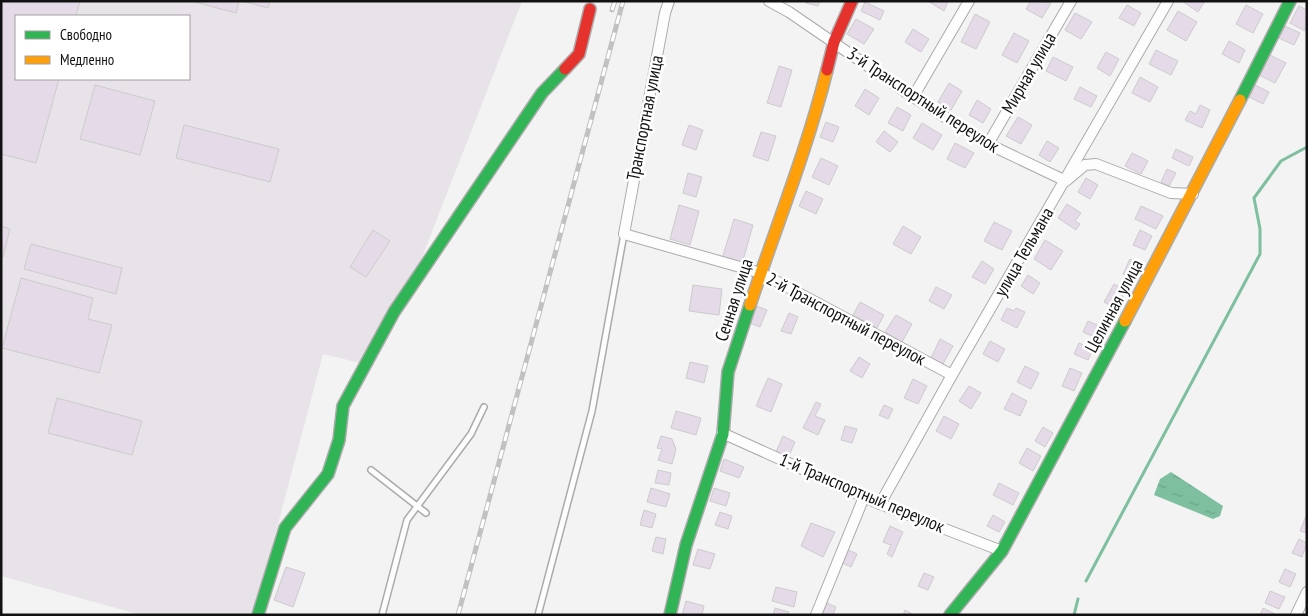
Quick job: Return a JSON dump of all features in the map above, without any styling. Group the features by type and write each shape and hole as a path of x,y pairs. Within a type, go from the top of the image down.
{"street":[{"name":"Транспортная улица","path":"624,234 665,13 669,1"},
{"name":"3-й Транспортный переулок","path":"769,1 789,12 913,97 988,144 1066,180"},
{"name":"Сенная улица","path":"670,615 686,545 722,433 728,372 812,129 834,42 852,1"},
{"path":"913,97 969,1"},
{"name":"Мирная улица","path":"988,144 1071,1"},
{"name":"улица Тельмана","path":"880,504 952,375 1168,1"},
{"name":"Целинная улица","path":"950,615 1002,551 1193,194 1290,1"},
{"path":"258,615 285,528 328,474 338,440 344,406 394,312 542,94 580,54 590,9"},
{"path":"1066,180 1085,165 1096,164 1171,193 1193,194"},
{"name":"2-й Транспортный переулок","path":"624,234 761,273 952,375"},
{"name":"1-й Транспортный переулок","path":"722,433 880,504 1002,551"},
{"path":"816,615 864,497"},
{"path":"1296,615 1307,592"}],"lane":[{"path":"538,615 592,411 624,234"},
{"path":"382,615 407,520 471,434 484,407"},
{"path":"371,470 426,513"}],"shaded area":[{"path":"1,1 522,1 421,260 364,364 323,354 254,615 141,615 1,576"}],"water":[{"path":"1171,472 1223,506 1220,516 1213,519 1154,495 1160,479"}],"building":[{"path":"1,1 80,1 76,15 15,15 15,80 59,80 36,163 1,154"},
{"path":"191,1 239,1 236,13"},
{"path":"242,1 270,1 268,8"},
{"path":"806,1 820,1 818,6 806,3"},
{"path":"928,1 948,1 944,11"},
{"path":"1031,1 1051,3 1042,18 1026,9"},
{"path":"1182,1 1205,1 1198,12"},
{"path":"865,2 884,11 880,20 861,11"},
{"path":"1127,5 1141,13 1134,26 1119,18"},
{"path":"1246,5 1263,14 1253,33 1236,24"},
{"path":"1299,6 1307,10 1305,31 1290,23"},
{"path":"1178,11 1197,22 1186,41 1167,30"},
{"path":"1075,13 1092,22 1081,39 1065,30"},
{"path":"975,14 990,22 976,49 961,42"},
{"path":"856,19 874,29 864,44 847,34"},
{"path":"1285,26 1300,33 1294,45 1279,38"},
{"path":"913,29 929,39 921,52 905,42"},
{"path":"1014,33 1029,41 1017,63 1002,55"},
{"path":"1229,41 1245,50 1239,63 1222,54"},
{"path":"1156,50 1178,61 1171,75 1149,64"},
{"path":"1106,52 1119,59 1110,76 1097,68"},
{"path":"1270,55 1286,63 1275,83 1259,75"},
{"path":"1053,57 1073,67 1066,81 1046,71"},
{"path":"779,66 792,70 781,107 767,103"},
{"path":"1140,77 1158,87 1150,102 1132,93"},
{"path":"949,83 962,91 951,110 938,102"},
{"path":"95,85 155,101 140,155 80,139"},
{"path":"1255,85 1269,92 1263,104 1249,97"},
{"path":"1080,87 1097,96 1091,107 1074,99"},
{"path":"865,89 879,98 869,115 855,106"},
{"path":"977,100 991,109 983,123 969,115"},
{"path":"1200,105 1210,110 1202,128 1185,120 1190,111 1196,114"},
{"path":"897,107 911,115 903,131 888,123"},
{"path":"1018,117 1032,125 1021,144 1006,136"},
{"path":"826,122 839,127 833,142 820,137"},
{"path":"922,123 942,135 933,150 913,138"},
{"path":"184,125 279,149 270,182 176,158"},
{"path":"689,125 703,130 696,150 682,145"},
{"path":"884,131 898,142 890,152 876,142"},
{"path":"761,132 776,136 768,161 753,156"},
{"path":"1047,141 1059,148 1050,162 1039,155"},
{"path":"955,143 974,153 965,168 947,159"},
{"path":"1176,149 1193,157 1189,166 1172,158"},
{"path":"1132,153 1148,161 1141,174 1125,166"},
{"path":"821,158 838,166 829,185 812,177"},
{"path":"1167,169 1176,173 1169,186 1161,182"},
{"path":"688,173 702,177 696,197 683,193"},
{"path":"1086,178 1098,185 1090,199 1078,192"},
{"path":"806,191 823,199 816,214 799,206"},
{"path":"1067,204 1081,213 1075,221 1080,224 1076,230 1058,218"},
{"path":"679,205 699,211 690,245 670,239"},
{"path":"1141,206 1163,216 1156,229 1135,219"},
{"path":"734,219 753,225 742,264 722,259"},
{"path":"994,222 1012,231 1002,250 984,241"},
{"path":"1,226 10,229 3,257 1,257"},
{"path":"903,226 921,237 911,254 893,244"},
{"path":"373,230 390,241 366,277 350,267"},
{"path":"1140,230 1152,236 1145,250 1133,245"},
{"path":"1045,240 1063,251 1051,270 1034,259"},
{"path":"31,244 122,268 116,294 24,269"},
{"path":"1130,259 1142,265 1135,280 1123,274"},
{"path":"982,261 994,269 985,284 972,277"},
{"path":"1028,275 1040,283 1033,294 1021,286"},
{"path":"21,278 93,298 88,319 112,325 99,373 2,348"},
{"path":"1114,284 1126,291 1116,309 1104,302"},
{"path":"693,285 722,289 719,315 689,311"},
{"path":"936,287 952,295 944,309 929,301"},
{"path":"860,302 884,315 877,328 853,315"},
{"path":"756,306 767,310 760,327 750,323"},
{"path":"1007,308 1014,311 1016,308 1025,312 1017,328 1001,320"},
{"path":"789,313 798,317 791,334 781,331"},
{"path":"896,315 912,324 902,342 885,332"},
{"path":"1088,321 1104,328 1099,339 1083,332"},
{"path":"940,339 953,346 943,364 931,358"},
{"path":"990,341 1005,349 998,362 983,354"},
{"path":"1079,343 1093,349 1088,360 1074,354"},
{"path":"859,357 870,364 862,378 850,371"},
{"path":"690,362 708,366 704,383 686,378"},
{"path":"1025,366 1039,373 1031,389 1017,382"},
{"path":"1070,368 1082,373 1074,391 1062,386"},
{"path":"768,378 782,384 771,412 756,406"},
{"path":"913,379 927,386 918,404 904,398"},
{"path":"969,386 981,393 971,409 959,401"},
{"path":"1012,393 1027,401 1020,416 1004,409"},
{"path":"57,398 142,421 132,455 48,433"},
{"path":"816,402 821,404 815,416 825,420 818,435 803,428"},
{"path":"884,405 893,409 888,419 879,415"},
{"path":"676,411 701,418 696,435 671,428"},
{"path":"944,416 959,424 951,439 936,431"},
{"path":"845,426 857,429 852,443 841,440"},
{"path":"1043,427 1053,433 1045,447 1035,441"},
{"path":"661,436 672,439 676,449 672,464 658,460 662,449 657,448"},
{"path":"783,436 795,442 788,458 776,452"},
{"path":"1027,448 1041,456 1033,471 1019,463"},
{"path":"724,459 744,467 739,478 720,471"},
{"path":"658,470 671,473 669,485 655,483"},
{"path":"999,483 1019,493 1013,505 993,495"},
{"path":"651,488 670,494 666,507 647,502"},
{"path":"714,488 730,493 726,506 710,501"},
{"path":"644,510 656,514 652,528 640,525"},
{"path":"720,512 732,516 728,529 715,525"},
{"path":"993,515 1005,522 999,532 987,526"},
{"path":"1307,517 1307,533 1300,531"},
{"path":"811,523 835,532 823,557 801,546"},
{"path":"890,526 903,532 892,557 887,554 891,545 883,542"},
{"path":"656,537 666,539 663,554 652,551"},
{"path":"1299,539 1307,543 1302,557 1292,553"},
{"path":"698,549 715,554 710,569 693,565"},
{"path":"846,549 857,554 851,567 840,562"},
{"path":"286,567 305,573 293,607 274,600"},
{"path":"1285,569 1296,574 1290,587 1279,582"},
{"path":"924,573 934,577 928,590 918,586"},
{"path":"776,587 797,592 794,607 772,601"},
{"path":"1270,591 1285,597 1279,609 1265,603"},
{"path":"686,601 704,606 702,615 682,615"},
{"path":"825,602 836,607 833,615 819,615"},
{"path":"775,608 789,612 788,615 773,615"},
{"path":"1263,608 1275,614 1275,615 1260,615"},
{"path":"905,610 914,615 903,615"}],"waterway":[{"path":"1086,581 1260,254 1260,229 1254,198 1281,161 1307,147"},
{"path":"1074,615 1078,599"}],"railway":[{"path":"612,10 615,1"},
{"path":"458,615 623,1"}],"traffic: fast":[{"path":"1240,100 1290,1"},
{"path":"258,615 285,528 328,474 339,440 343,406 394,312 542,93 565,69"},
{"path":"670,615 686,545 723,434 728,372 750,305"},
{"path":"950,615 1002,551 1125,321"}],"traffic: slow":[{"path":"750,305 801,159 827,70"},
{"path":"1125,321 1240,100"}],"traffic: jam":[{"path":"827,70 834,42 852,1"},
{"path":"565,69 579,54 590,9"}]}
